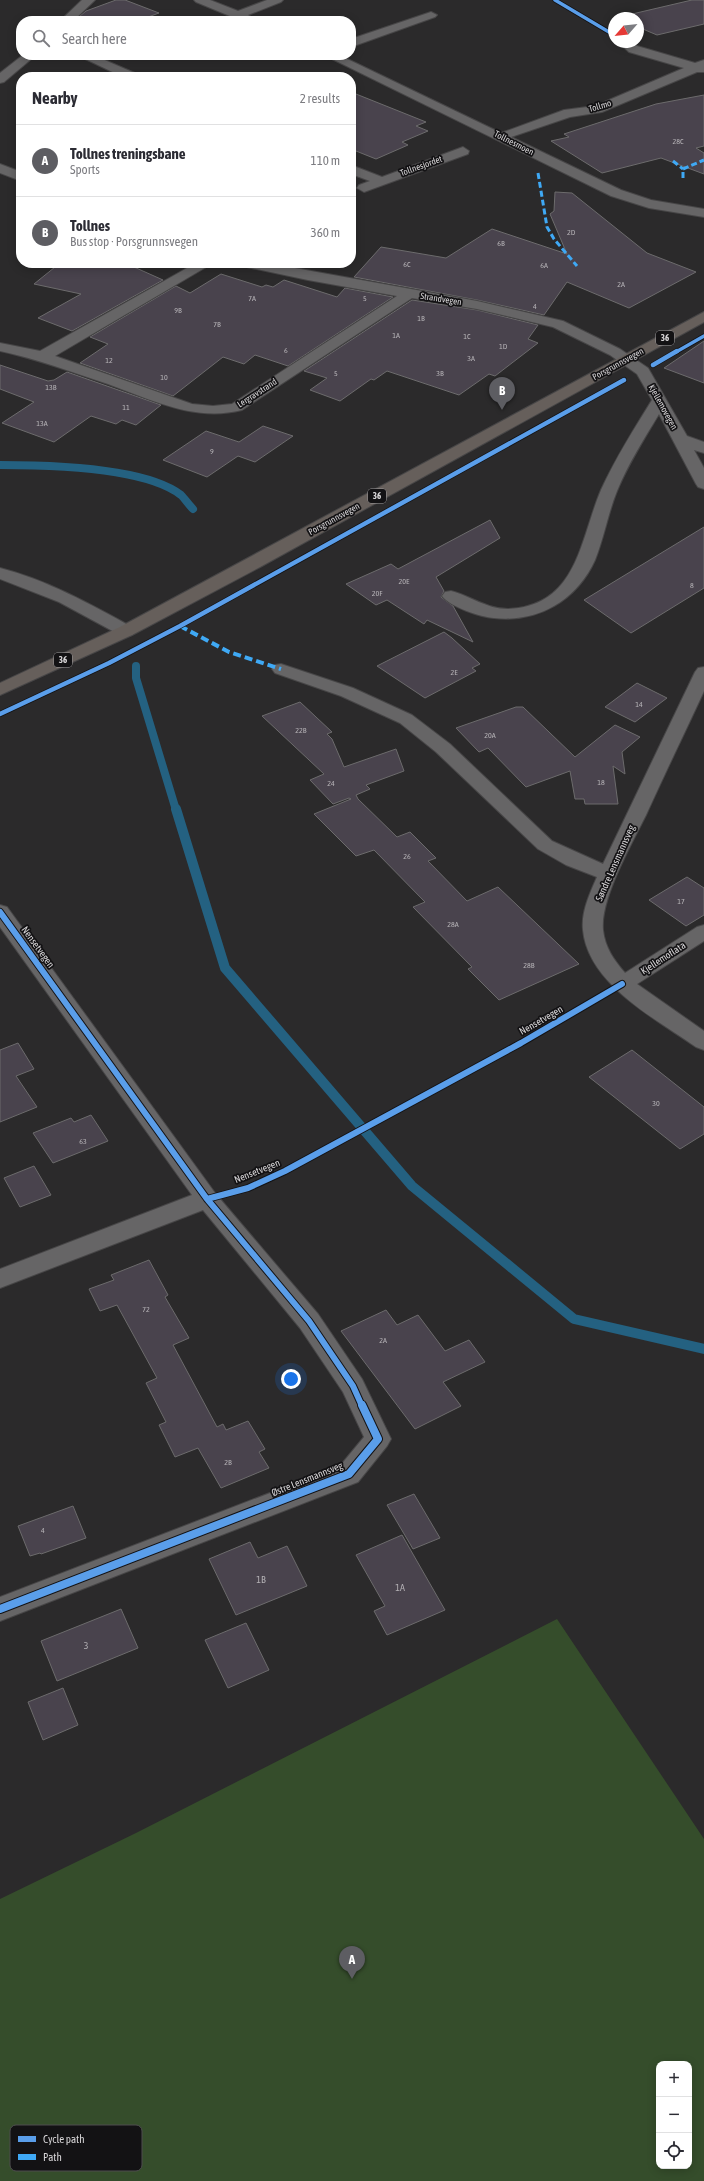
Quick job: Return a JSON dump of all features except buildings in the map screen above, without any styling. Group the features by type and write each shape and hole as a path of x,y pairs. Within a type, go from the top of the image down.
{"highway":[{"name":"Porsgrunnsvegen","path":"0,690 126,631 254,563 704,316"}],"street":[{"path":"71,16 89,0"},
{"path":"200,0 238,15 277,0"},
{"path":"356,41 431,15"},
{"name":"Tollmo","path":"632,48 702,67"},
{"path":"0,78 23,60"},
{"path":"94,60 122,72"},
{"name":"Tollnesmoen","path":"340,60 616,193 650,204 704,213"},
{"name":"Tollmo","path":"501,137 568,113 598,109 702,67"},
{"name":"Tollnesjordet","path":"364,188 463,151"},
{"path":"0,168 16,175"},
{"path":"356,171 380,181"},
{"path":"42,356 65,345 120,314 198,268"},
{"name":"Strandvegen","path":"273,268 409,294 477,305 558,324 626,359"},
{"name":"Lergravstrand","path":"0,347 42,356 189,408 209,412 223,411 237,407 409,294"},
{"name":"Kjellemovegen","path":"626,359 643,371 681,439 704,448"},
{"path":"451,596 472,607 492,613 513,615 550,603 564,592 575,580 586,561 609,491 659,401"},
{"path":"681,439 704,484"},
{"path":"0,573 17,578 68,600 126,631"},
{"path":"281,669 347,692 406,719 443,748 545,845 573,860 608,874"},
{"name":"Søndre Lensmannsveg","path":"704,672 608,874 596,905 593,930 600,956 622,984 704,1042"},
{"name":"Nensetvegen","path":"0,912 207,1199"},
{"name":"Kjellemoflata","path":"622,984 704,932"},
{"path":"0,1279 207,1199"},
{"name":"Østre Lensmannsveg","path":"0,1609 349,1474 378,1439 353,1386 309,1321 207,1199"}],"green space":[{"path":"557,1619 704,1839 704,2181 0,2181 0,1899 136,1833"}],"waterway":[{"path":"0,465 68,467 120,473 144,478 165,486 181,495 193,509"},
{"path":"136,666 136,678 176,810"},
{"path":"176,809 225,968 412,1186 574,1319 704,1349"}],"marked path":[{"path":"683,178 683,169 704,160"},
{"path":"673,161 683,169"},
{"path":"538,173 547,227 554,239 577,266"},
{"path":"180,626 192,634 229,652 281,669"}],"cycle path":[{"path":"555,0 608,31"},
{"path":"653,365 704,336"},
{"path":"0,714 109,663 180,626 624,380"},
{"path":"0,912 207,1199 309,1321 353,1386 378,1439 349,1474 0,1609"},
{"path":"207,1199 248,1188 285,1171 521,1043 622,984"}],"place":[{"name":"Tollnes","path":"502,410"},
{"name":"Tollnes treningsbane","path":"352,1979"}]}
